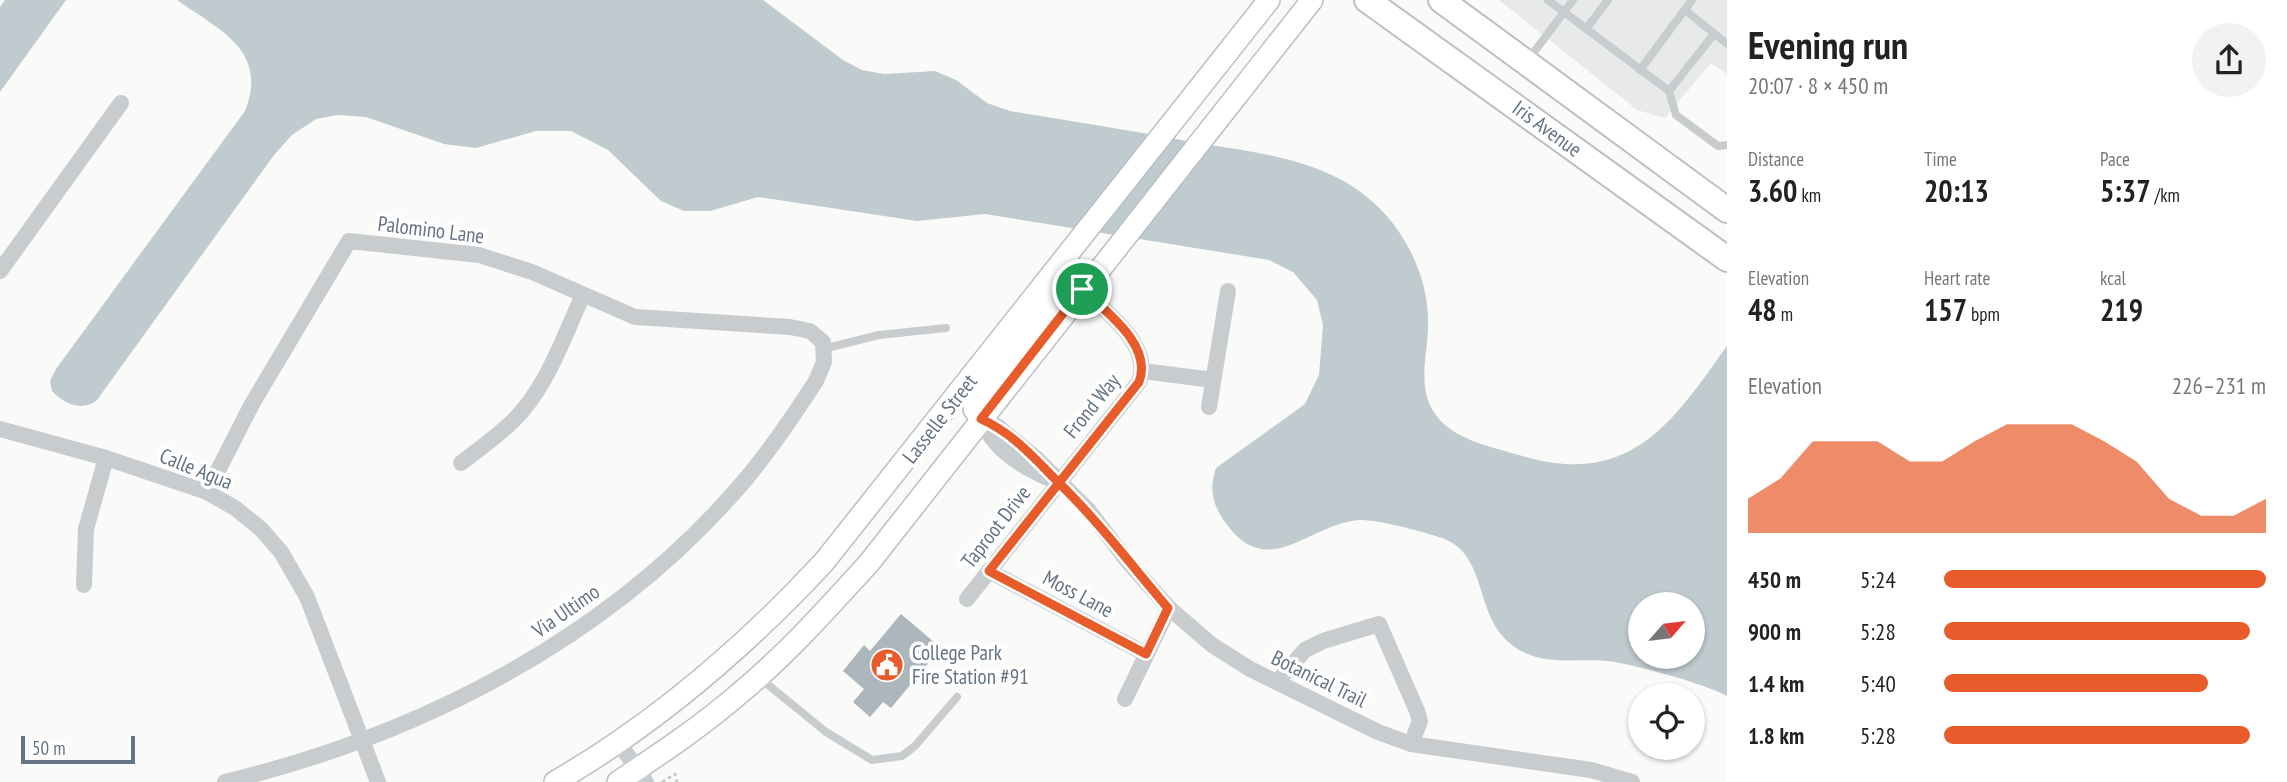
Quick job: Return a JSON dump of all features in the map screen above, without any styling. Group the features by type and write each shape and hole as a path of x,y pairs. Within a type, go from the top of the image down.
{"main road":[{"name":"Lasselle Street","path":"555,782 620,743 747,641 824,562 1269,0"},
{"name":"Lasselle Street","path":"618,782 642,776 676,743 759,677 815,622 869,563 1312,0"},
{"name":"Iris Avenue","path":"1367,0 1723,248"},
{"name":"Iris Avenue","path":"1441,0 1727,210"},
{"path":"981,419 974,409 975,398 1059,291 1065,279 1069,254"}],"street":[{"path":"0,271 121,103"},
{"name":"Palomino Lane","path":"207,492 251,404 349,242 479,255 532,272 635,317 790,327 810,331 823,345"},
{"name":"Frond Way","path":"1058,482 1139,382 1143,371 1136,349 1124,330 1082,289"},
{"path":"1209,407 1228,290"},
{"path":"461,463 513,421 531,400 546,376 583,295"},
{"name":"Via Ultimo","path":"225,782 362,742 427,715 511,673 563,640 643,580 710,517 775,442 816,381 824,362 823,345"},
{"path":"1143,371 1213,380"},
{"name":"Botanical Trail","path":"981,419 997,426 1037,458 1089,511 1168,608 1233,659 1378,732 1412,744 1632,782"},
{"name":"Calle Agua","path":"0,429 106,458 207,492 235,508 261,529 295,573 378,782"},
{"path":"84,585 86,529 106,458"},
{"name":"Taproot Drive","path":"967,599 1058,482"},
{"name":"Moss Lane","path":"989,571 1146,654"},
{"path":"1125,699 1168,608"},
{"path":"1277,682 1305,650 1323,641 1380,624 1420,721 1412,744"},
{"path":"620,743 642,776"}],"lane":[{"path":"1548,0 1669,91 1676,115 1718,146 1727,145"},
{"path":"1526,62 1573,0"},
{"path":"1586,29 1608,0"},
{"path":"1640,70 1692,0"},
{"path":"1685,10 1727,44"},
{"path":"1669,91 1714,34"},
{"path":"823,345 879,335 946,328"},
{"path":"759,677 826,732 872,760 902,756 915,746 957,697"}],"path":[{"path":"662,782 676,774 677,782"}],"shaded area":[{"path":"5,0 66,0 0,92 0,7"},
{"path":"177,0 763,0 843,60 862,70 884,74 935,71 956,80 987,103 1010,111 1258,153 1304,164 1347,183 1367,197 1392,222 1411,252 1424,286 1427,303 1425,385 1435,414 1449,429 1468,439 1541,461 1586,464 1613,458 1636,447 1657,432 1676,413 1727,346 1727,696 1705,687 1705,683 1695,683 1644,669 1705,669 1705,592 1628,592 1628,665 1606,661 1551,660 1524,653 1500,632 1491,618 1475,571 1467,558 1457,546 1442,538 1413,529 1359,520 1340,524 1273,549 1257,548 1241,540 1217,509 1212,489 1216,468 1305,404 1319,375 1323,325 1317,300 1293,272 1269,260 985,214 917,221 758,197 710,211 684,211 661,201 608,150 571,131 536,131 476,148 444,144 366,117 338,115 316,119 292,135 274,155 97,400 92,404 80,406 68,403 52,391 50,381 56,369 245,111 251,90 250,72 245,57 223,32"},
{"path":"1499,0 1727,0 1727,74 1711,63 1665,118 1637,110"}],"building":[{"name":"College Park Fire Station #91","path":"901,614 941,648 891,708 883,702 870,717 853,702 864,689 843,671 864,645 870,651"}],"place":[{"name":"College Park Fire Station #91","path":"887,665"}],"route":[{"path":"1082,289 981,419 997,426 1037,458 1058,482 1089,511 1168,608 1146,654 989,571 1058,482 1139,382 1143,371 1142,361 1124,330 1082,289"}]}
